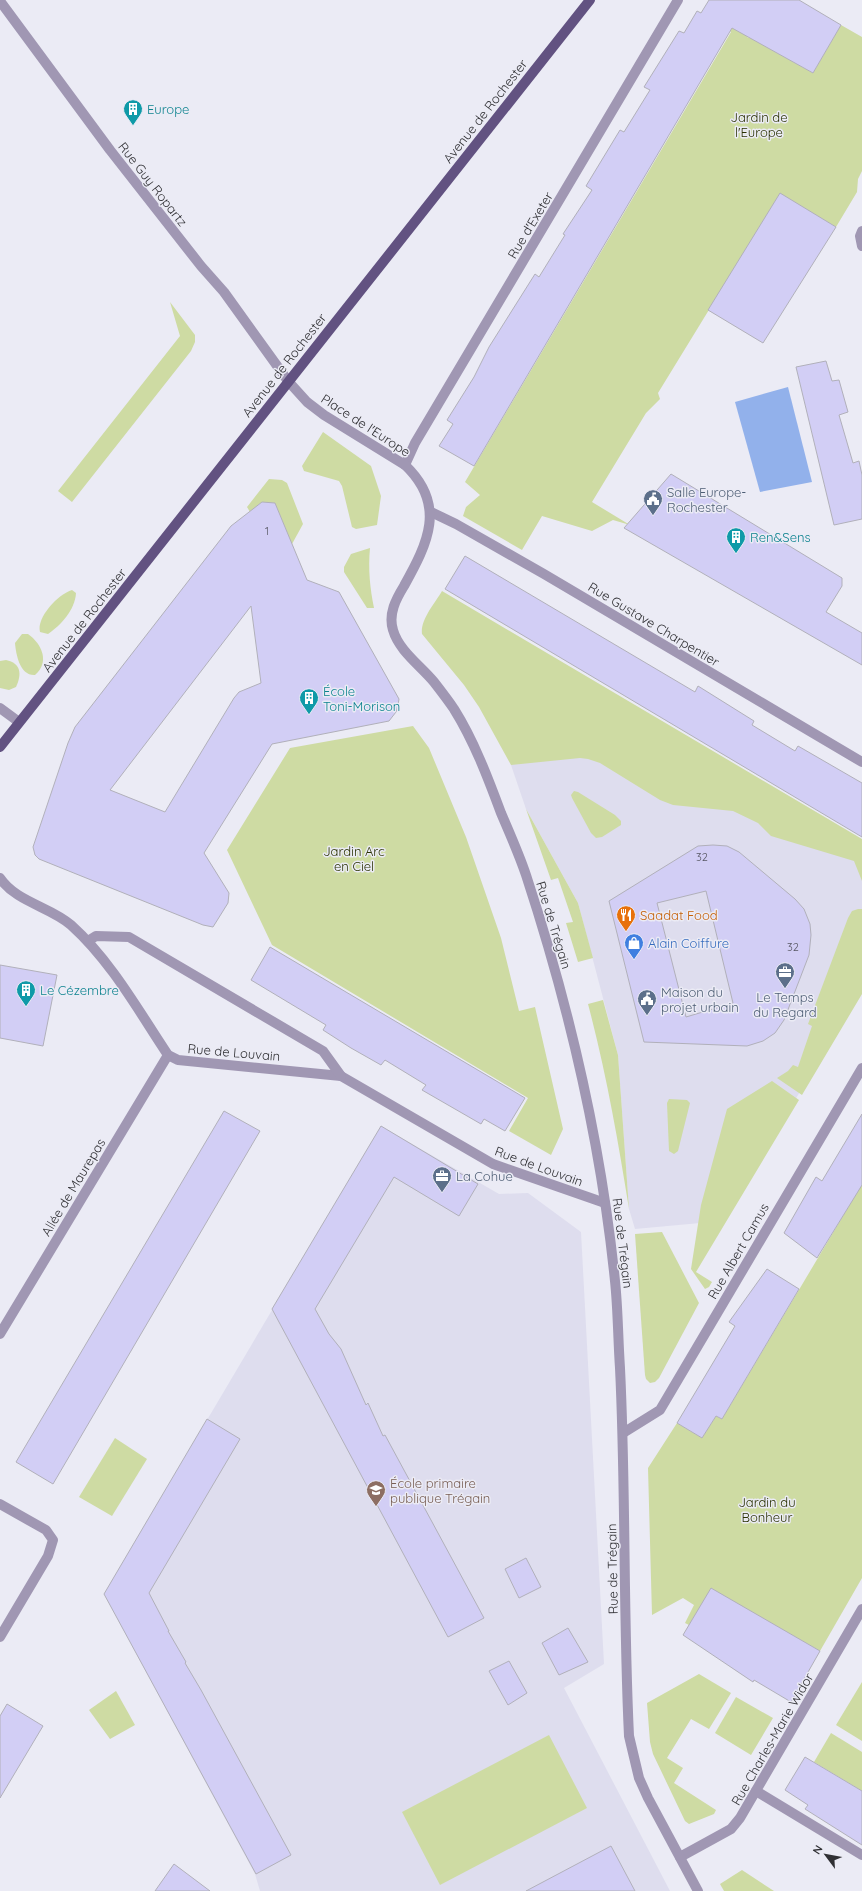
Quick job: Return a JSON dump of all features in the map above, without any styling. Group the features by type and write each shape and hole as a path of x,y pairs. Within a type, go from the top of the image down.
{"main road":[{"name":"Avenue de Rochester","path":"0,747 590,0"}],"street":[{"name":"Rue d'Exeter","path":"406,465 415,443 678,0"},
{"name":"Rue Guy Ropartz","path":"0,1 110,150 201,266 224,292 288,381"},
{"path":"862,231 860,236 862,246"},
{"name":"Place de l'Europe","path":"288,381 307,402 406,465 415,474 424,487 431,512 430,525 424,549 395,602 392,616 392,628"},
{"name":"Rue Gustave Charpentier","path":"431,512 456,524 537,570 862,762"},
{"name":"Rue de Trégain","path":"392,628 404,648 433,681 454,710 478,756 525,872 560,987 585,1095 605,1203 616,1282 623,1433 626,1661 629,1736 639,1778 648,1798 698,1891"},
{"path":"0,708 20,722"},
{"name":"Rue de Louvain","path":"1,883 70,923 88,941 108,964 168,1054 178,1060 341,1076"},
{"name":"Rue de Louvain","path":"88,941 96,936 129,937 323,1052 341,1076 493,1164 605,1203"},
{"name":"Allée de Maurepas","path":"0,1334 168,1054"},
{"name":"Rue Albert Camus","path":"623,1433 660,1410 862,1068"},
{"path":"0,1504 46,1530 53,1540 48,1556 0,1637"},
{"name":"Rue Charles-Marie Widor","path":"680,1858 731,1829 740,1818 862,1609"},
{"path":"756,1791 862,1855"}],"shaded area":[{"path":"564,679 862,853 862,989 722,1221 635,1229 629,1209 618,1055 578,903 526,809 511,765"},
{"name":"École primaire publique Trégain","path":"381,1126 499,1194 528,1193 581,1232 604,1664 564,1688 670,1891 260,1891 255,1874 104,1594"}],"green space":[{"name":"Jardin de l'Europe","path":"729,25 748,38 749,37 813,73 841,25 862,37 862,171 858,179 857,192 836,227 780,194 658,393 660,399 646,413 592,502 630,525 613,520 592,531 542,516 522,550 463,516 466,507 480,495 465,482 731,32 727,29"},
{"path":"170,302 195,335 195,342 191,351 72,502 58,491 180,336"},
{"path":"323,432 371,466 381,496 377,525 356,529 352,527 342,486 339,481 304,471 302,466"},
{"path":"269,479 282,480 287,483 303,524 292,544 271,503 262,502 250,512 247,507"},
{"path":"370,548 369,563 371,593 374,608 367,608 344,572 344,567 351,554"},
{"path":"72,590 76,593 70,611 58,626 48,634 40,632 41,620 49,607 66,592"},
{"path":"442,591 862,839 862,881 854,861 771,836 758,823 733,811 673,805 660,800 600,763 588,759 580,758 511,765 479,707 464,685 422,634 423,623"},
{"path":"22,634 28,634 33,638 42,653 42,665 40,670 35,675 26,672 22,668 16,653 15,643"},
{"path":"6,660 15,664 19,670 19,678 16,687 9,690 0,688 0,661"},
{"name":"Jardin Arc en Ciel","path":"413,726 429,748 466,837 501,938 519,1011 535,1007 563,1129 551,1155 509,1131 528,1098 272,945 227,850 290,748"},
{"path":"574,791 615,815 621,821 621,825 602,837 596,838 591,833 572,798 571,795"},
{"path":"526,809 578,903 593,958 578,962 566,923 573,922 558,878 551,880"},
{"path":"862,909 862,994 802,1095 777,1078 788,1071 793,1065 798,1067 812,1026 808,1024 848,918 852,911"},
{"path":"603,1000 618,1055 629,1209 611,1106 588,1004"},
{"path":"772,1081 799,1100 696,1272 712,1282 709,1287 705,1289 691,1269 701,1205 727,1109"},
{"path":"669,1099 687,1100 690,1103 678,1151 674,1154 669,1151 667,1103"},
{"name":"Jardin du Bonheur","path":"862,1184 862,1578 820,1651 711,1589 689,1625 685,1623 694,1605 683,1598 652,1615 648,1468 677,1423 702,1438 716,1416 722,1419"},
{"path":"662,1232 699,1303 659,1378 655,1382 650,1383 646,1379 645,1375 635,1234"},
{"path":"115,1438 147,1459 112,1516 79,1497"},
{"path":"699,1674 731,1693 709,1729 691,1719 667,1758 683,1768 674,1783 716,1810 714,1814 689,1824 685,1821 653,1754 650,1742 647,1703"},
{"path":"862,1682 862,1741 836,1725"},
{"path":"116,1691 135,1725 110,1739 89,1710"},
{"path":"736,1697 773,1718 751,1755 715,1733"},
{"path":"831,1733 862,1752 862,1791 814,1762"},
{"path":"549,1735 587,1808 440,1885 402,1812"},
{"path":"742,1870 774,1891 724,1891 720,1884"}],"water":[{"path":"788,387 812,482 760,492 735,402"}],"building":[{"path":"709,0 799,0 841,25 813,73 732,28 474,466 439,446 453,424 447,420 474,377 489,347 535,274 539,277 565,235 563,234 592,190 586,186 620,130 624,132 650,90 644,87 679,31 684,33 697,11 701,13"},
{"path":"780,193 836,227 763,343 708,310"},
{"name":"Ren&Sens","path":"826,361 832,381 839,380 848,412 839,415 853,463 859,461 862,475 862,519 834,525 796,367"},
{"name":"Ren&Sens","path":"671,474 842,578 842,586 826,612 862,633 862,665 624,528"},
{"name":"École Toni-Morison","path":"262,502 275,503 307,580 339,592 399,699 396,712 389,721 272,744 204,853 229,893 228,903 213,927 203,925 39,859 35,855 33,847 68,743 75,727 231,526","holes":["251,606 261,683 239,692 234,698 165,812 110,790"]},
{"path":"465,556 695,692 698,686 754,721 752,725 795,751 798,746 862,783 862,837 445,589"},
{"path":"698,846 727,846 739,852 795,899 804,909 810,924 811,935 809,955 784,1020 775,1033 763,1041 747,1046 644,1042 609,901","holes":["706,891 733,1003 686,1017 657,903"]},
{"path":"270,947 525,1098 505,1131 484,1119 481,1124 422,1090 426,1085 385,1060 381,1065 351,1048 323,1030 326,1025 251,980"},
{"name":"Le Cézembre","path":"0,965 57,975 43,1046 0,1038"},
{"path":"224,1111 260,1131 53,1484 16,1462"},
{"path":"862,1114 862,1185 817,1258 784,1233 816,1177 822,1181"},
{"path":"381,1126 478,1184 459,1216 394,1177 315,1309 329,1334 341,1349 366,1405 368,1403 383,1436 385,1435 484,1618 448,1637 272,1309"},
{"path":"767,1269 799,1289 722,1419 716,1416 702,1438 677,1423 735,1326 729,1322"},
{"path":"207,1419 240,1439 149,1593 168,1631 186,1662 185,1663 291,1855 256,1874 104,1594"},
{"path":"526,1558 541,1587 519,1598 505,1569"},
{"path":"711,1588 820,1651 791,1702 754,1680 753,1682 683,1635"},
{"path":"568,1628 588,1662 559,1675 542,1643"},
{"path":"509,1661 527,1693 508,1705 489,1671"},
{"path":"7,1704 43,1726 0,1798 0,1716"},
{"path":"805,1757 862,1791 862,1845 805,1809 808,1805 785,1790"},
{"path":"611,1846 635,1891 526,1891"},
{"path":"174,1864 210,1891 155,1891"}],"place":[{"name":"Europe","path":"133,126"},
{"name":"Salle Europe- Rochester","path":"653,516"},
{"name":"Ren&Sens","path":"736,554"},
{"name":"École Toni-Morison","path":"309,715"},
{"name":"Saadat Food","path":"626,932"},
{"name":"Alain Coiffure","path":"634,960"},
{"name":"Le Temps du Regard","path":"785,989"},
{"name":"Le Cézembre","path":"26,1007"},
{"name":"Maison du projet urbain","path":"647,1016"},
{"name":"La Cohue","path":"442,1193"},
{"name":"École primaire publique Trégain","path":"376,1507"}]}
